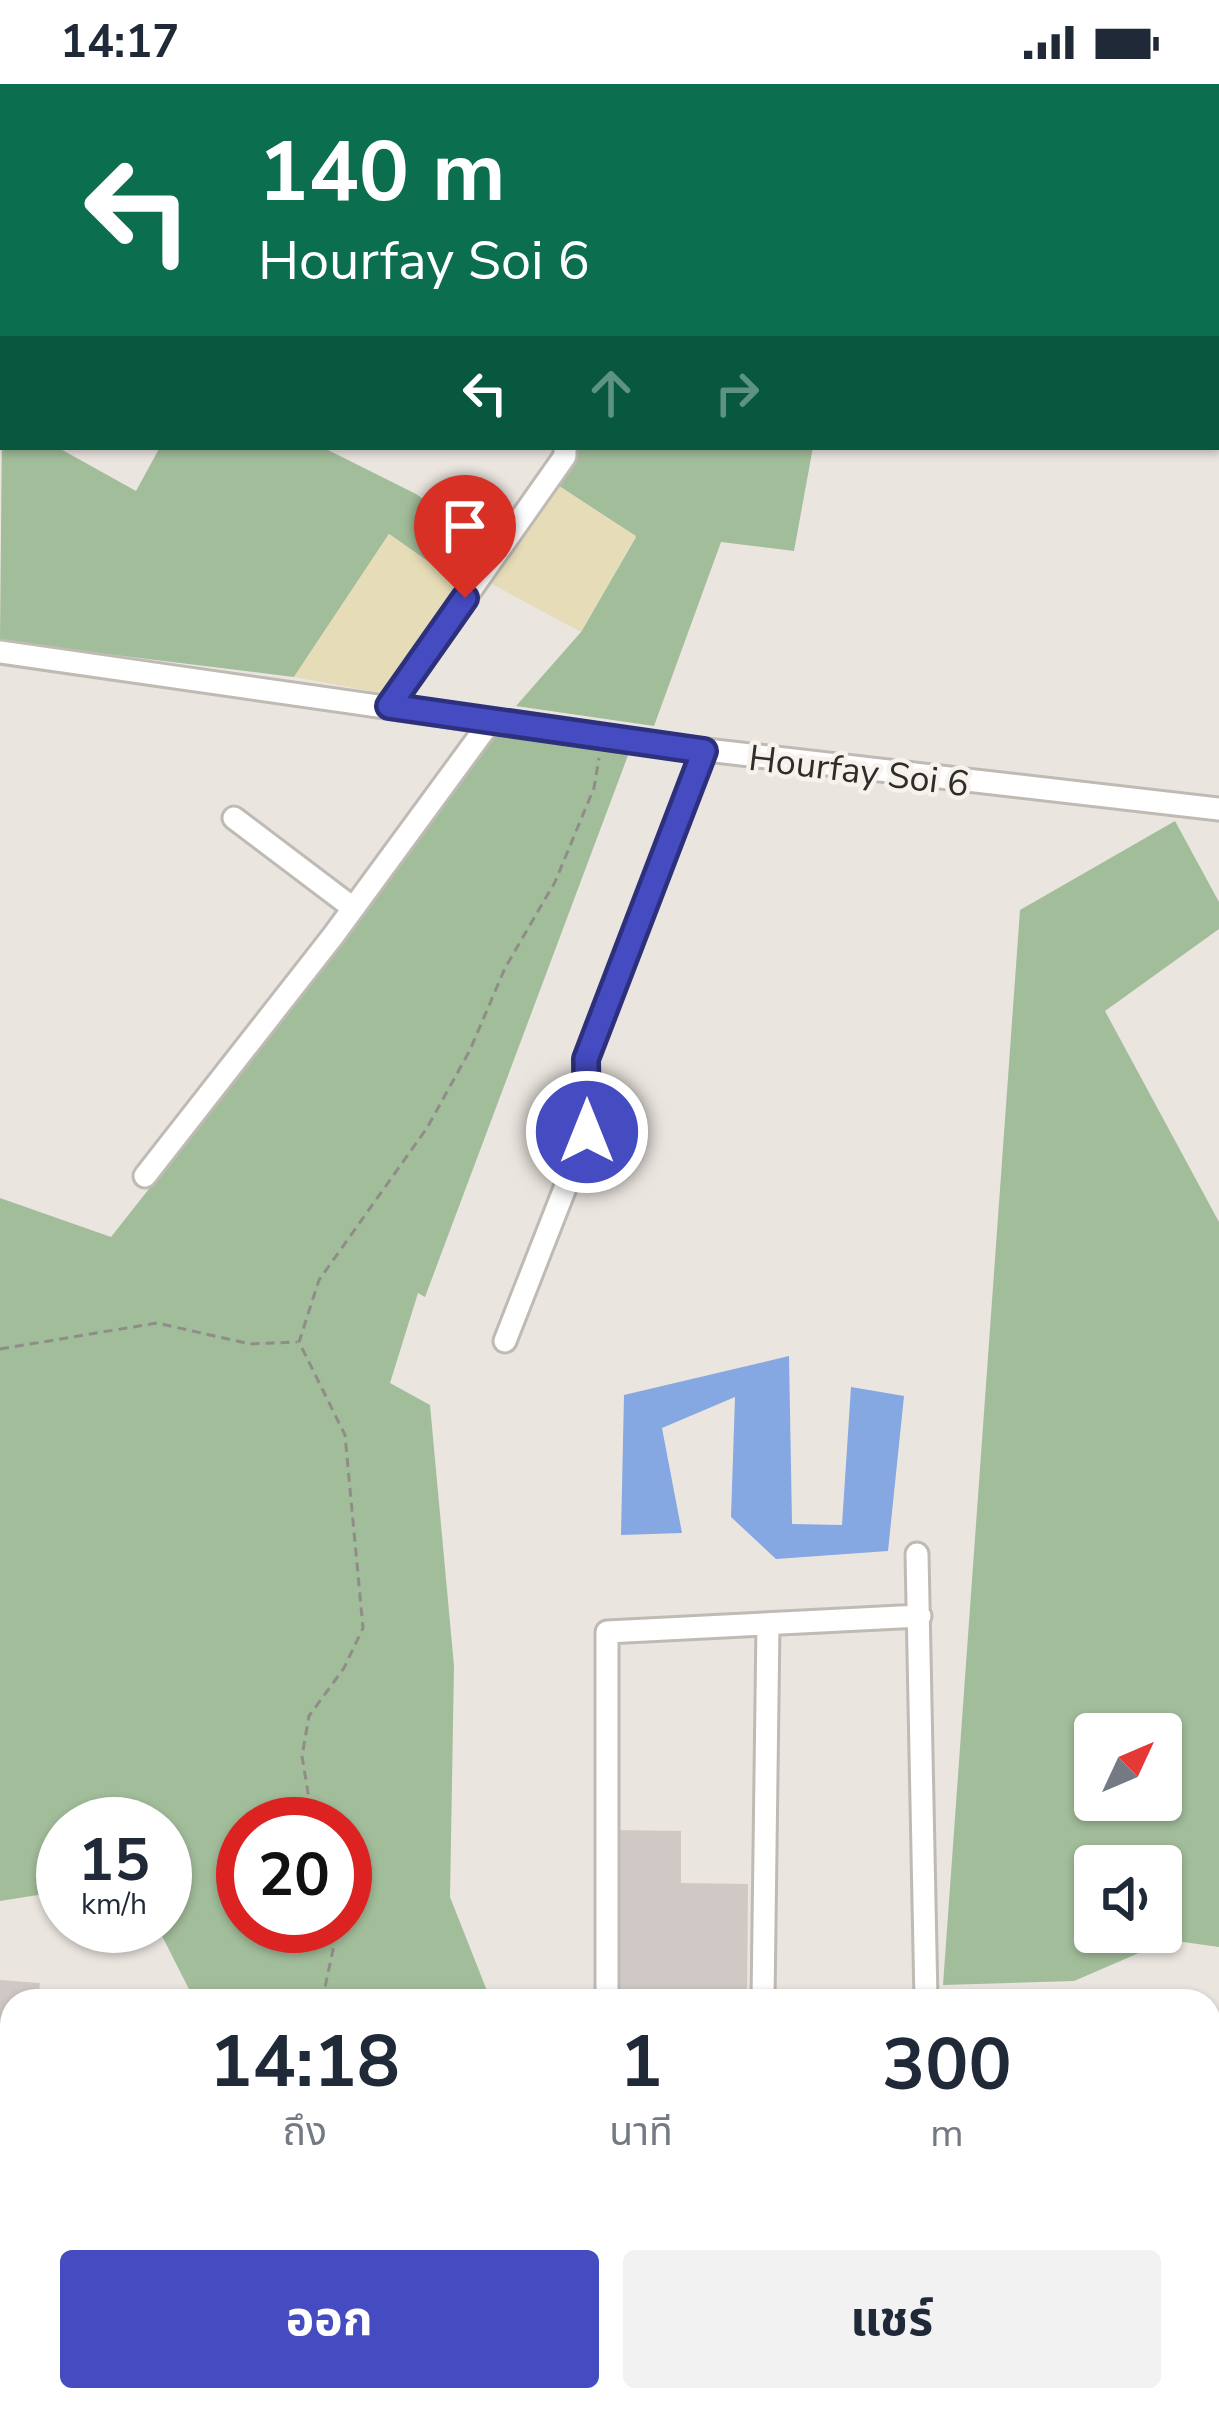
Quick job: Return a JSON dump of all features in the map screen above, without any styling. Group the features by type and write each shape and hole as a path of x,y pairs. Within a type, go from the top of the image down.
{"street":[{"path":"389,706 566,450"},
{"name":"Hourfay Soi 6","path":"0,652 602,738 1219,809"},
{"path":"145,1176 490,722"},
{"path":"506,1341 587,1132 586,1059 704,751"},
{"path":"233,818 353,908"},
{"path":"916,1554 926,1989"},
{"path":"607,1989 607,1632 920,1616"},
{"path":"763,1989 768,1624"}],"path":[{"path":"309,1797 302,1756 309,1716 344,1668 363,1628 345,1435 299,1342 319,1280 427,1128 555,882 594,788 602,738"},
{"path":"0,1349 157,1323 250,1344 299,1342"},
{"path":"325,1989 332,1953"}],"green space":[{"path":"2,450 62,450 136,491 158,450 328,450 416,494 490,547 463,586 389,534 294,677 0,641"},
{"path":"570,450 812,450 794,551 721,542 654,726 516,706 581,632 636,537 556,484"},
{"path":"490,722 633,742 425,1297 418,1293 390,1383 430,1405 454,1666 450,1897 486,1989 189,1989 171,1953 192,1953 192,1797 36,1797 36,1895 0,1901 0,1198 111,1237 208,1114"},
{"path":"1175,821 1219,902 1219,929 1105,1011 1219,1222 1219,1947 1182,1942 1182,1845 1074,1845 1074,1953 1139,1953 1074,1981 943,1985 1020,910"}],"sand":[{"path":"556,484 636,536 581,632 488,582"},
{"path":"389,534 463,586 387,694 294,677"}],"water":[{"path":"789,1356 792,1524 842,1525 851,1387 904,1396 888,1551 776,1559 731,1517 735,1397 662,1428 682,1533 621,1535 624,1395"}],"building":[{"path":"616,1830 681,1831 681,1883 748,1884 747,1989 615,1989"},
{"path":"0,1980 40,1983 39,1989 0,1989"}],"route":[{"path":"465,598 389,706 704,751 586,1059 587,1132"}]}
